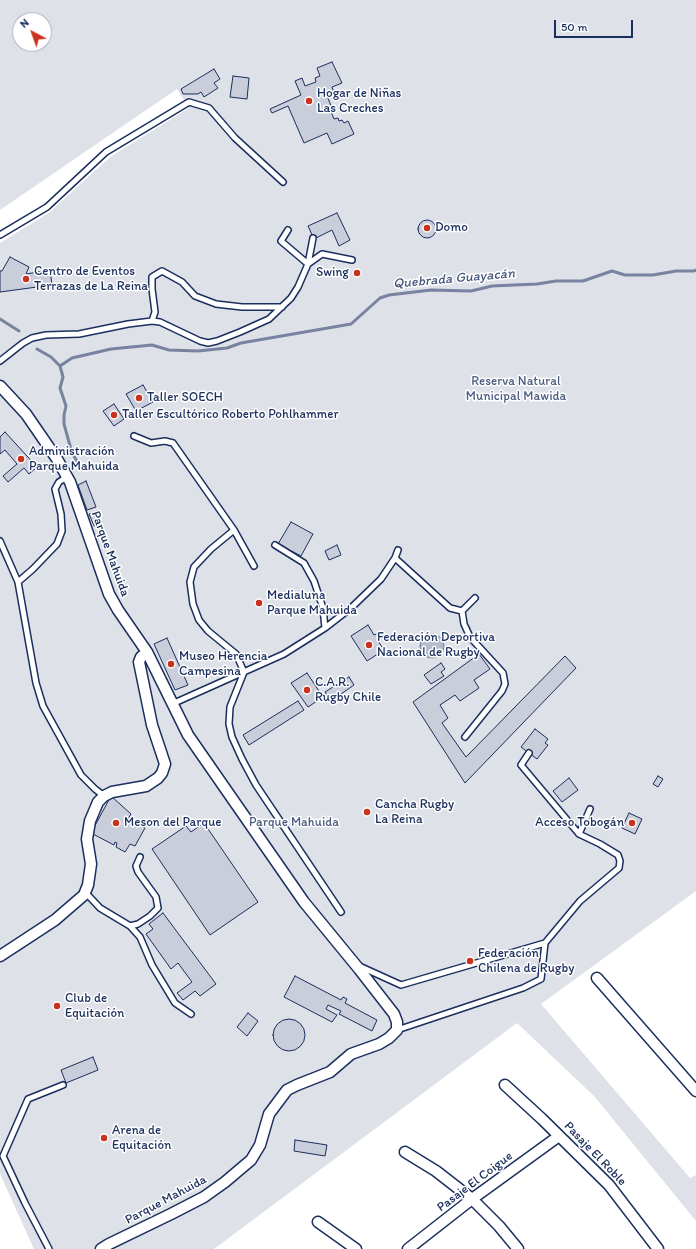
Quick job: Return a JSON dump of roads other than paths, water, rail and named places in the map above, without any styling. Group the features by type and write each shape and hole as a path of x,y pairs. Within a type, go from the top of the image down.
{"street":[{"name":"Parque Mahuida","path":"0,386 26,414 57,459 70,482 109,594 118,610 147,652 188,735 304,902 394,1014 397,1022 397,1030 389,1038 379,1044 351,1054 330,1072 287,1090 269,1114 260,1145 251,1160 226,1182 204,1197 101,1249"},
{"path":"0,956 55,920 84,895 88,885 91,864 87,839 90,821 98,802 104,796 112,792 146,786 162,774 165,764 152,725 138,662 147,652"},
{"path":"597,978 696,1091"},
{"name":"Pasaje El Roble","path":"505,1085 609,1186 658,1249"},
{"name":"Pasaje El Coigue","path":"408,1249 472,1199 559,1136"},
{"path":"404,1152 436,1171 472,1199 499,1226 518,1249"},
{"path":"318,1222 356,1249"}],"lane":[{"path":"0,235 47,207 106,152 189,102 209,108 235,138 283,182"},
{"path":"288,230 281,242 308,264"},
{"path":"0,361 32,338 46,335 79,334 128,324 152,321 160,322 200,341 208,343 240,332 269,319 291,298 298,287 308,264 313,238"},
{"path":"308,264 322,254 352,260"},
{"path":"152,321 155,312 152,277 162,271 182,282 195,296 216,304 242,307 282,307"},
{"path":"134,436 152,443 165,441 173,443 234,530 254,566"},
{"path":"18,582 33,570 57,544 62,531 61,514 55,489 59,482 67,477"},
{"path":"234,530 211,549 194,568 190,582 193,604 199,620 208,631 236,654 244,672 230,707 229,724 232,737 242,759 256,785 341,912"},
{"path":"0,541 18,582 36,683 43,706 81,775 104,796"},
{"path":"275,545 304,563 314,581 323,608 325,628"},
{"path":"172,704 284,654 325,628 352,606 381,579 395,558 398,550"},
{"path":"395,558 450,608 462,611"},
{"path":"462,611 475,598"},
{"path":"462,611 464,624 470,637 503,673 505,684 502,691 464,737"},
{"path":"397,1030 523,988 541,979 545,944 580,901 619,868 620,861 618,855 579,834 521,765 529,753"},
{"path":"579,834 590,808"},
{"path":"130,926 138,924 150,916 158,908 156,897 138,872 136,866 140,857"},
{"path":"85,892 100,908 130,926 140,937 152,965 175,1003 191,1014"},
{"path":"354,964 401,985 545,944"},
{"path":"49,1249 3,1156 28,1099 63,1085"}],"water":[{"path":"432,634 440,638 444,646 440,654 432,658 424,654 420,646 424,638"}],"waterway":[{"name":"Quebrada Guayacán","path":"60,366 72,358 111,349 152,345 169,350 198,351 227,348 241,343 351,324 380,298 389,295 431,290 471,291 492,286 537,284 556,281 583,281 612,271 625,275 653,275 676,271 696,270"},
{"path":"0,319 19,331"},
{"path":"37,349 51,357 60,366 63,377 60,388 66,406 64,424 72,453 78,463"}],"place":[{"name":"Hogar de Niñas Las Creches","path":"309,101"},
{"name":"Domo","path":"427,228"},
{"name":"Swing","path":"357,273"},
{"name":"Centro de Eventos Terrazas de La Reina","path":"26,279"},
{"name":"Taller SOECH","path":"139,398"},
{"name":"Taller Escultórico Roberto Pohlhammer","path":"114,415"},
{"name":"Administración Parque Mahuida","path":"21,459"},
{"name":"Medialuna Parque Mahuida","path":"259,603"},
{"name":"Federación Deportiva Nacional de Rugby","path":"369,645"},
{"name":"Museo Herencia Campesina","path":"171,664"},
{"name":"C.A.R. Rugby Chile","path":"307,690"},
{"name":"Cancha Rugby La Reina","path":"367,812"},
{"name":"Meson del Parque","path":"116,823"},
{"name":"Acceso Tobogán","path":"632,823"},
{"name":"Federación Chilena de Rugby","path":"470,961"},
{"name":"Club de Equitación","path":"57,1006"},
{"name":"Arena de Equitación","path":"104,1138"}],"park label":[{"name":"Reserva Natural Municipal Mawida","path":"516,390"}]}
